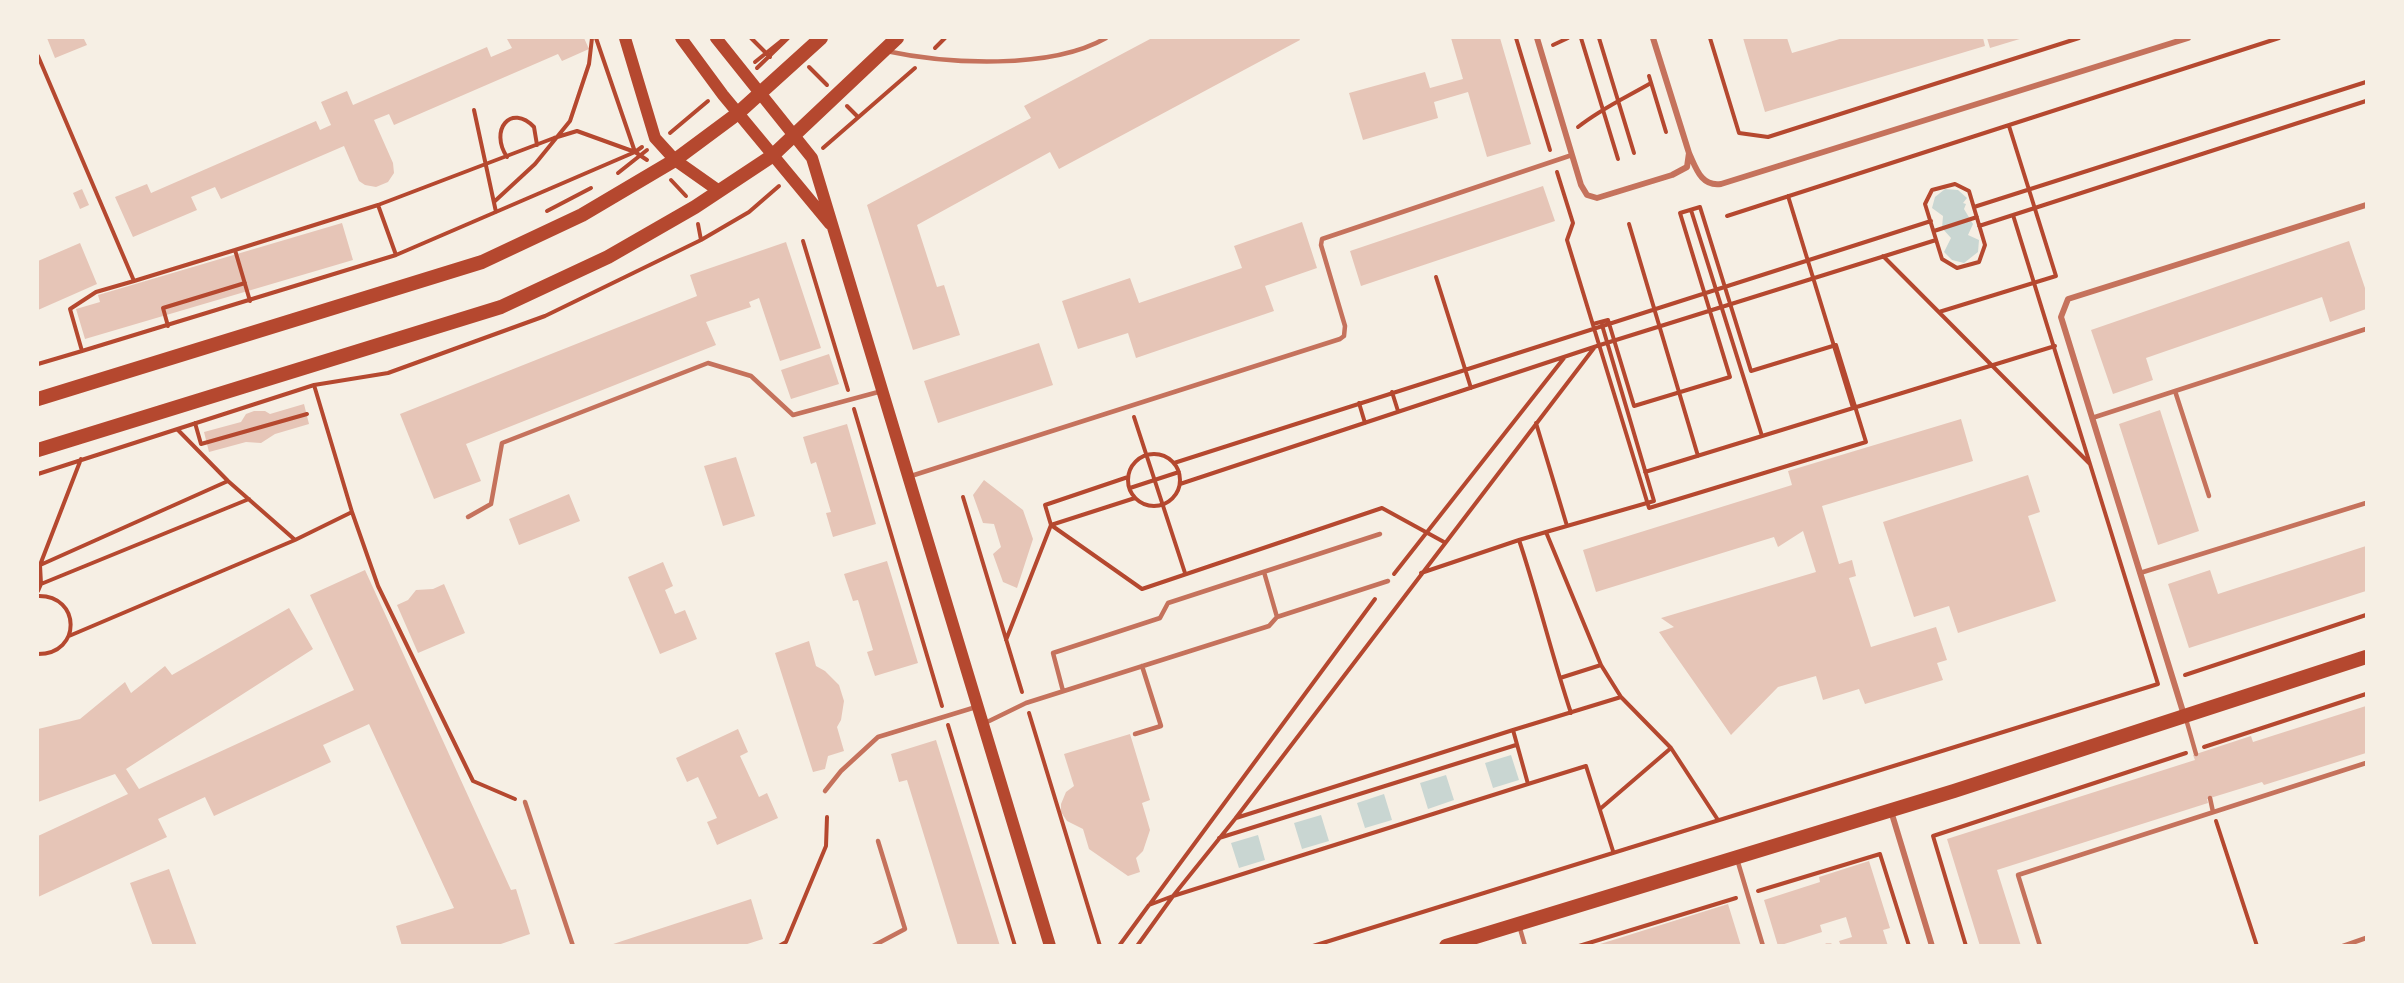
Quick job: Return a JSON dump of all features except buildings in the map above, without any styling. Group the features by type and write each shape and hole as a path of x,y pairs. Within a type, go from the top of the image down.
{"main road":[{"path":"626,38 655,138 675,160 719,191"},
{"path":"681,38 737,114 833,228"},
{"path":"716,38 796,135 812,159 1050,945"},
{"path":"38,399 483,262 582,215 675,160 737,114 821,38"},
{"path":"38,450 501,307 608,257 719,191 772,156 897,38"},
{"path":"1446,945 1891,810 2367,657"}],"street":[{"path":"1537,38 1584,191 1597,198 1682,172 1687,167 1689,153"},
{"path":"1653,38 1689,153 1700,176 1712,186 2188,38"},
{"path":"2184,715 2061,317 2068,299 2367,205"},
{"path":"1891,810 1932,945"}],"lane":[{"path":"883,51 925,60 1004,61 1051,56 1095,44 1106,38"},
{"path":"908,477 1344,336 1345,326 1321,245 1324,237 1572,155"},
{"path":"2092,418 2367,329"},
{"path":"468,517 491,504 502,443 708,363 751,376 793,415 882,391"},
{"path":"2175,391 2209,496"},
{"path":"2140,573 2367,503"},
{"path":"1063,691 1053,653 1160,618 1168,603 1380,534"},
{"path":"1264,572 1277,617"},
{"path":"983,724 1026,703 1269,626 1277,617 1388,581"},
{"path":"1135,734 1161,726 1142,666"},
{"path":"825,791 841,771 878,737 978,706"},
{"path":"2184,715 2196,752"},
{"path":"2040,945 2018,875 2367,763"},
{"path":"2210,798 2213,812"},
{"path":"525,802 573,945"},
{"path":"873,945 904,929 878,841"},
{"path":"1736,857 1763,945"},
{"path":"1518,924 1525,945"},
{"path":"2343,945 2367,938"},
{"path":"1826,945 1832,945"}],"path":[{"path":"495,201 529,170 570,121 578,103 594,38"},
{"path":"594,38 635,152"},
{"path":"751,38 770,57 787,38"},
{"path":"1516,38 1573,223 1567,240 1649,508 1866,442 1788,196"},
{"path":"1553,45 1568,38"},
{"path":"1581,38 1618,159"},
{"path":"1599,38 1634,153"},
{"path":"1710,38 1739,133 1768,137 2079,38"},
{"path":"1727,216 2280,38"},
{"path":"744,72 766,53"},
{"path":"38,56 134,281"},
{"path":"800,59 857,116"},
{"path":"1648,72 1666,132"},
{"path":"1974,207 2367,82"},
{"path":"1578,127 1602,107 1618,102 1651,83"},
{"path":"615,176 626,164 659,142 720,92"},
{"path":"1979,226 2367,101"},
{"path":"474,110 496,212"},
{"path":"507,157 499,146 499,132 506,122 513,118 534,127 537,145"},
{"path":"1939,312 2056,276 2009,126"},
{"path":"82,351 70,309 96,292 378,205 577,131 635,152"},
{"path":"38,364 396,255 635,152"},
{"path":"1955,184 1969,191 1977,217 1985,245 1979,262 1958,268 1942,260 1925,204 1932,190 1955,184"},
{"path":"543,213 595,186"},
{"path":"378,205 396,255"},
{"path":"1608,322 1634,406 1730,377 1680,213 1700,207 1751,371 1834,345"},
{"path":"1691,210 1762,436"},
{"path":"2013,215 2158,684"},
{"path":"1934,231 1977,217"},
{"path":"1594,326 1930,221"},
{"path":"1629,224 1698,456"},
{"path":"1180,484 1600,345 1936,240"},
{"path":"803,241 1015,945"},
{"path":"235,250 250,301"},
{"path":"1883,256 2114,487"},
{"path":"1436,277 1472,388"},
{"path":"168,326 163,308 244,283"},
{"path":"1174,463 1608,320 1608,322"},
{"path":"1420,573 1519,540 1654,501 1602,325"},
{"path":"1645,472 2068,342"},
{"path":"1137,945 1594,347"},
{"path":"1119,945 1388,581 1564,357"},
{"path":"38,474 314,385 352,512 378,586 472,781 525,802"},
{"path":"1392,392 1398,412"},
{"path":"1359,403 1365,423"},
{"path":"1130,406 1185,573"},
{"path":"195,423 201,444 307,414"},
{"path":"1536,423 1567,526"},
{"path":"177,429 228,481 295,540"},
{"path":"1156,454 1174,463 1179,472 1180,484 1172,500 1163,505 1153,506 1136,498 1130,488 1128,477 1137,461 1146,455 1156,454"},
{"path":"69,636 70,619 67,610 54,598 38,593 41,584 39,566 81,459"},
{"path":"1130,488 1179,472"},
{"path":"1006,640 1051,525 1045,505 1128,477"},
{"path":"39,566 228,481"},
{"path":"963,497 1100,945"},
{"path":"1051,525 1136,498"},
{"path":"41,584 249,499"},
{"path":"1051,525 1142,589 1382,508 1444,542"},
{"path":"38,654 56,650 69,636 295,540 352,512"},
{"path":"1546,532 1601,665 1621,697 1671,748 1718,820"},
{"path":"1519,540 1571,713"},
{"path":"1313,945 2158,684 2367,615"},
{"path":"1560,678 1601,665"},
{"path":"1966,945 1933,836 2196,752 2367,694"},
{"path":"1235,819 1621,697"},
{"path":"1513,730 1528,784"},
{"path":"1218,838 1516,745"},
{"path":"1599,809 1671,748"},
{"path":"1149,905 1586,766 1614,851"},
{"path":"2213,812 2257,945"},
{"path":"779,945 786,942 826,846 827,817"},
{"path":"1579,945 1880,854 1909,945"}],"shaded area":[{"path":"1945,189 1958,190 1967,198 1963,203 1966,204 1964,209 1973,224 1968,235 1979,240 1978,252 1964,263 1952,260 1944,252 1951,238 1942,228 1943,216 1932,208 1935,197"},
{"path":"1511,755 1519,780 1493,788 1485,763"},
{"path":"1446,775 1454,800 1428,809 1420,783"},
{"path":"1384,794 1392,820 1365,828 1357,803"},
{"path":"1321,815 1329,841 1302,849 1294,823"},
{"path":"1258,835 1265,860 1239,868 1231,843"}]}
